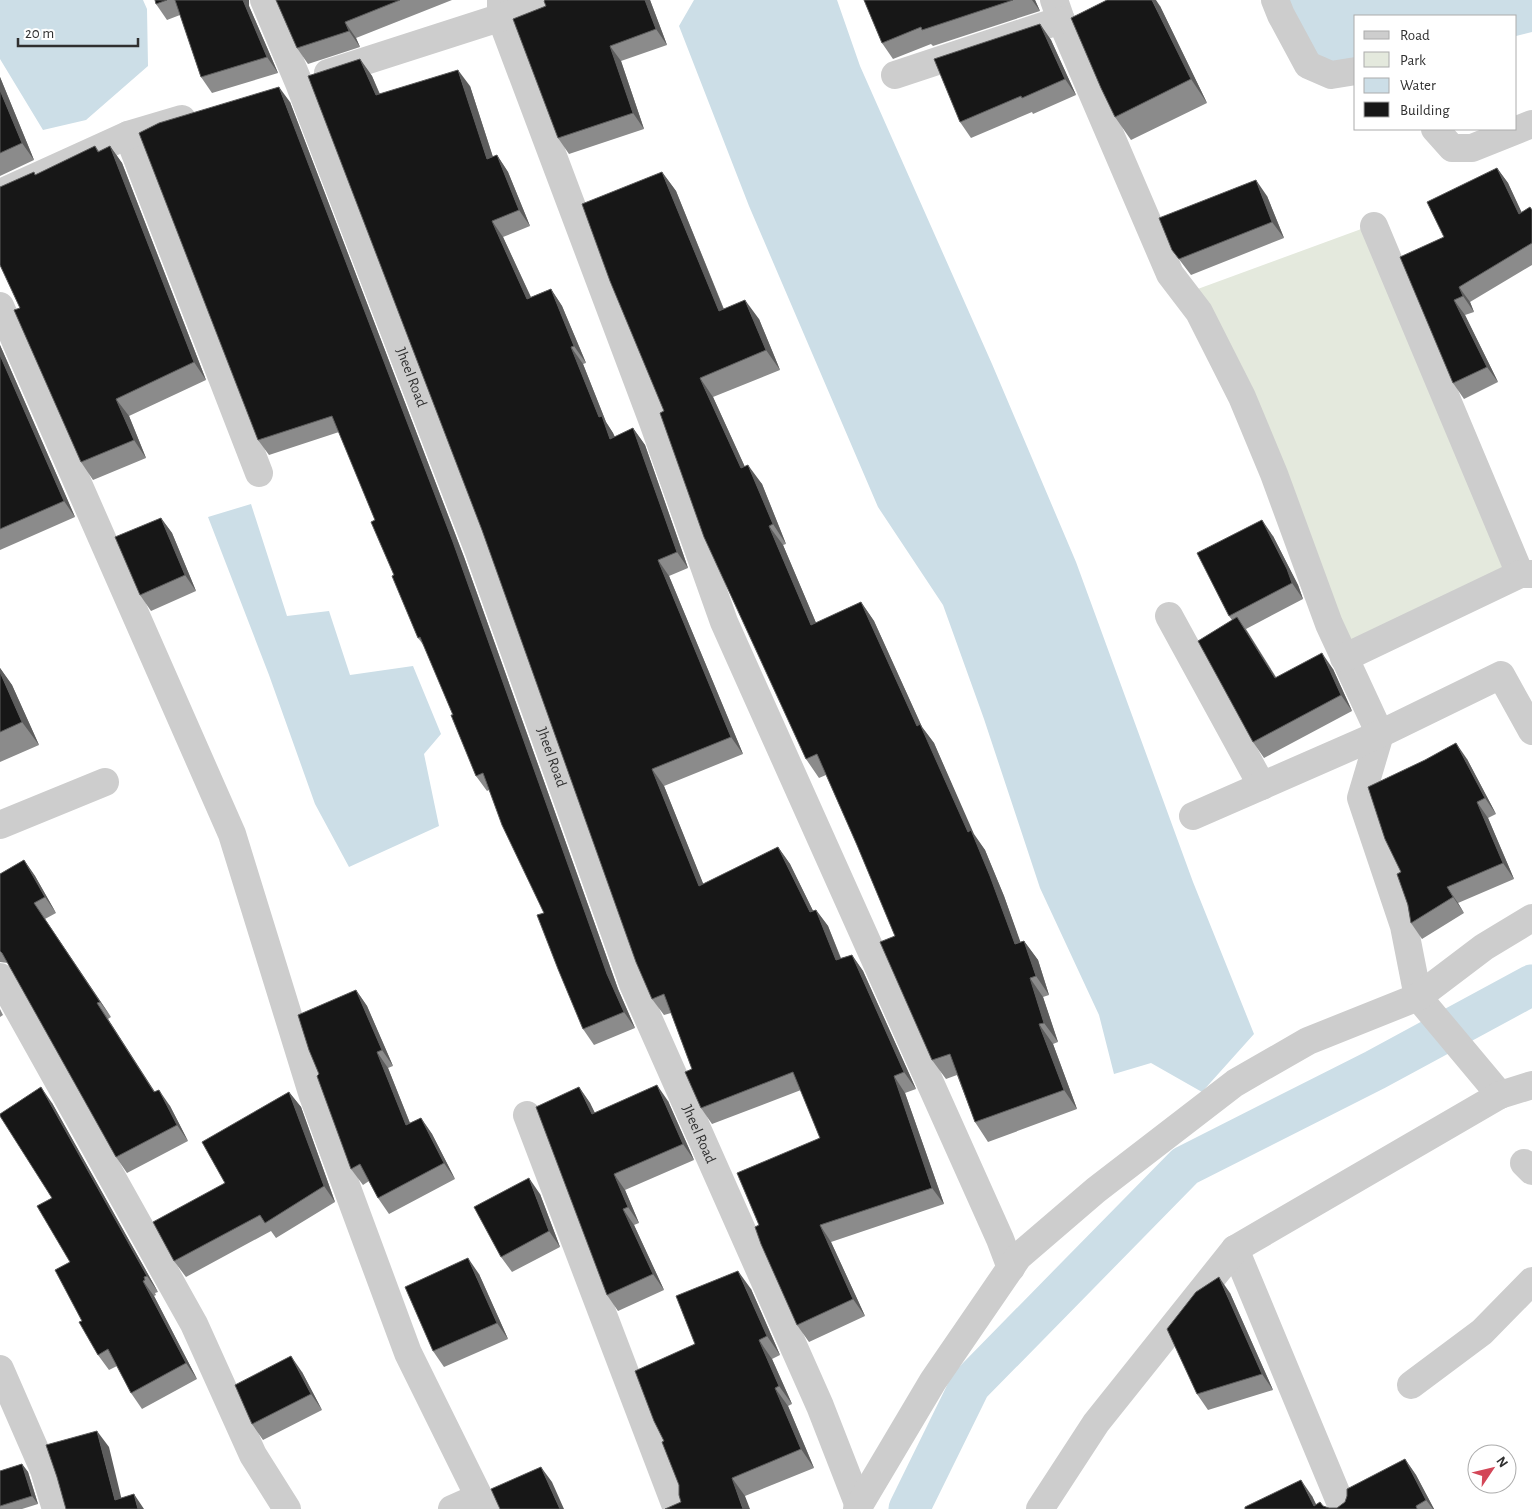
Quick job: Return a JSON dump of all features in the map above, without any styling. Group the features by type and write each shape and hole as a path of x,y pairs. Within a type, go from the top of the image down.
{"street":[{"name":"Jheel Road","path":"264,0 289,86 479,552 633,984 816,1397 858,1507"},
{"path":"289,86 501,9 555,0"},
{"path":"1275,0 1308,65 1331,75 1354,72"},
{"path":"501,9 653,422 724,622 1000,1239 1011,1268"},
{"path":"895,75 1058,10 1170,274 1198,312 1242,397 1274,474 1329,624 1380,734 1360,798 1404,926 1418,997 1500,1095"},
{"path":"0,193 128,135 204,112"},
{"path":"1436,130 1452,148 1472,148 1532,124"},
{"path":"128,135 259,473"},
{"path":"1344,658 1526,574 1374,226"},
{"path":"0,306 232,834 313,1096 408,1353 482,1503 452,1509"},
{"path":"1168,616 1262,786"},
{"path":"1193,816 1380,734 1501,675 1532,731"},
{"path":"0,825 105,782"},
{"path":"858,1507 933,1381 1018,1257 1096,1190 1235,1083 1308,1041 1418,997 1484,947 1532,918"},
{"path":"0,976 194,1324 253,1455 287,1509"},
{"path":"1040,1509 1096,1423 1235,1248 1500,1095 1532,1085"},
{"path":"527,1115 677,1509"},
{"path":"1235,1248 1342,1509"},
{"path":"1411,1385 1482,1332 1532,1281"},
{"path":"0,1369 44,1470 56,1509"}],"green space":[{"path":"1364,228 1515,570 1351,644 1195,290"}],"water":[{"path":"0,0 143,0 147,9 148,66 86,120 43,130 0,59"},
{"path":"694,0 837,0 860,66 992,364 1076,562 1193,882 1254,1034 1202,1092 1151,1063 1114,1074 1099,1015 1040,888 984,719 943,605 878,507 749,206 679,26"},
{"path":"1282,0 1532,0 1532,32 1517,36 1517,15 1354,15 1354,71 1327,76"},
{"path":"251,504 287,616 329,611 350,675 413,666 441,734 424,754 439,826 349,867 315,804 269,675 208,517"}],"building":[{"path":"155,0 167,0 156,4"},
{"path":"175,0 243,0 267,57 201,77"},
{"path":"276,0 400,0 345,22 349,31 297,48"},
{"path":"545,0 645,0 656,29 610,46 633,113 558,138 513,19 546,6"},
{"path":"864,0 1013,0 922,30 921,27 882,43"},
{"path":"1107,0 1152,0 1191,79 1115,117 1071,18"},
{"path":"1040,24 1065,79 960,122 934,59"},
{"path":"360,59 376,95 458,70 487,159 497,155 519,210 492,221 527,299 551,289 574,346 571,347 599,417 602,416 610,439 633,428 677,552 658,560 731,737 652,769 699,886 778,847 810,912 816,910 836,960 852,955 904,1072 894,1076 932,1188 820,1225 853,1299 797,1325 761,1244 755,1227 759,1225 737,1173 820,1138 793,1072 701,1108 685,1072 692,1069 664,994 652,999 636,962 482,530 308,76"},
{"path":"279,87 453,542 607,974 624,1012 583,1029 537,915 544,913 502,825 483,773 476,776 451,715 453,715 392,576 394,575 371,522 375,520 332,416 258,440 139,133 159,123"},
{"path":"0,90 22,143 0,153"},
{"path":"95,146 98,152 110,146 194,362 116,399 134,440 81,462 14,310 20,308 0,265 0,187 34,172 35,175"},
{"path":"1497,168 1519,214 1530,207 1532,210 1532,243 1459,287 1463,296 1454,300 1487,367 1453,383 1400,257 1444,237 1427,202"},
{"path":"662,172 719,311 745,300 766,350 700,378 741,468 748,465 773,524 769,526 811,625 861,602 917,726 920,724 968,832 971,830 1015,944 1024,941 1036,976 1030,978 1044,1023 1039,1024 1064,1090 975,1122 950,1054 932,1060 880,942 895,936 817,754 806,759 704,537 660,413 664,411 610,281 582,204"},
{"path":"1256,180 1272,222 1179,259 1172,250 1159,218"},
{"path":"0,355 64,501 0,529"},
{"path":"161,518 185,575 140,595 115,537"},
{"path":"1262,520 1287,569 1292,583 1229,616 1197,553"},
{"path":"1237,617 1275,678 1322,653 1341,695 1253,742 1198,641"},
{"path":"0,672 22,722 0,732"},
{"path":"1456,743 1485,798 1477,802 1503,863 1447,887 1453,897 1411,923 1408,905 1397,874 1401,872 1385,839 1368,787"},
{"path":"24,860 45,897 34,903 100,1002 97,1003 154,1092 159,1090 177,1125 116,1157 0,951 0,874"},
{"path":"356,990 382,1050 377,1052 406,1125 421,1118 444,1163 378,1198 360,1164 351,1169 317,1076 319,1074 298,1015"},
{"path":"657,1085 683,1144 614,1174 628,1207 623,1209 653,1274 607,1295 536,1107 579,1087 592,1114"},
{"path":"41,1087 147,1276 144,1277 145,1280 143,1281 186,1363 131,1393 108,1349 98,1355 79,1322 82,1321 55,1270 70,1262 37,1206 52,1198 0,1116 0,1114"},
{"path":"289,1092 324,1186 265,1223 260,1215 174,1261 153,1222 225,1183 202,1142"},
{"path":"529,1178 549,1231 501,1257 474,1207"},
{"path":"468,1258 497,1323 433,1351 405,1287"},
{"path":"738,1271 767,1336 759,1340 779,1386 775,1388 801,1449 732,1478 743,1509 665,1509 681,1502 679,1485 662,1442 664,1441 654,1421 635,1371 695,1344 676,1296"},
{"path":"1219,1277 1262,1374 1197,1394 1167,1329 1196,1292"},
{"path":"291,1356 311,1394 252,1424 235,1385"},
{"path":"97,1431 115,1500 134,1494 138,1509 66,1509 46,1445"},
{"path":"1405,1459 1426,1500 1416,1506 1417,1509 1245,1509 1245,1507 1301,1480 1314,1506 1320,1502 1323,1506 1337,1508 1345,1502 1347,1489"},
{"path":"22,1464 32,1496 0,1506 0,1471"},
{"path":"541,1467 560,1509 500,1509 491,1489"}],"waterway":[{"path":"909,1509 970,1385 1185,1166 1375,1070 1532,985"}]}
